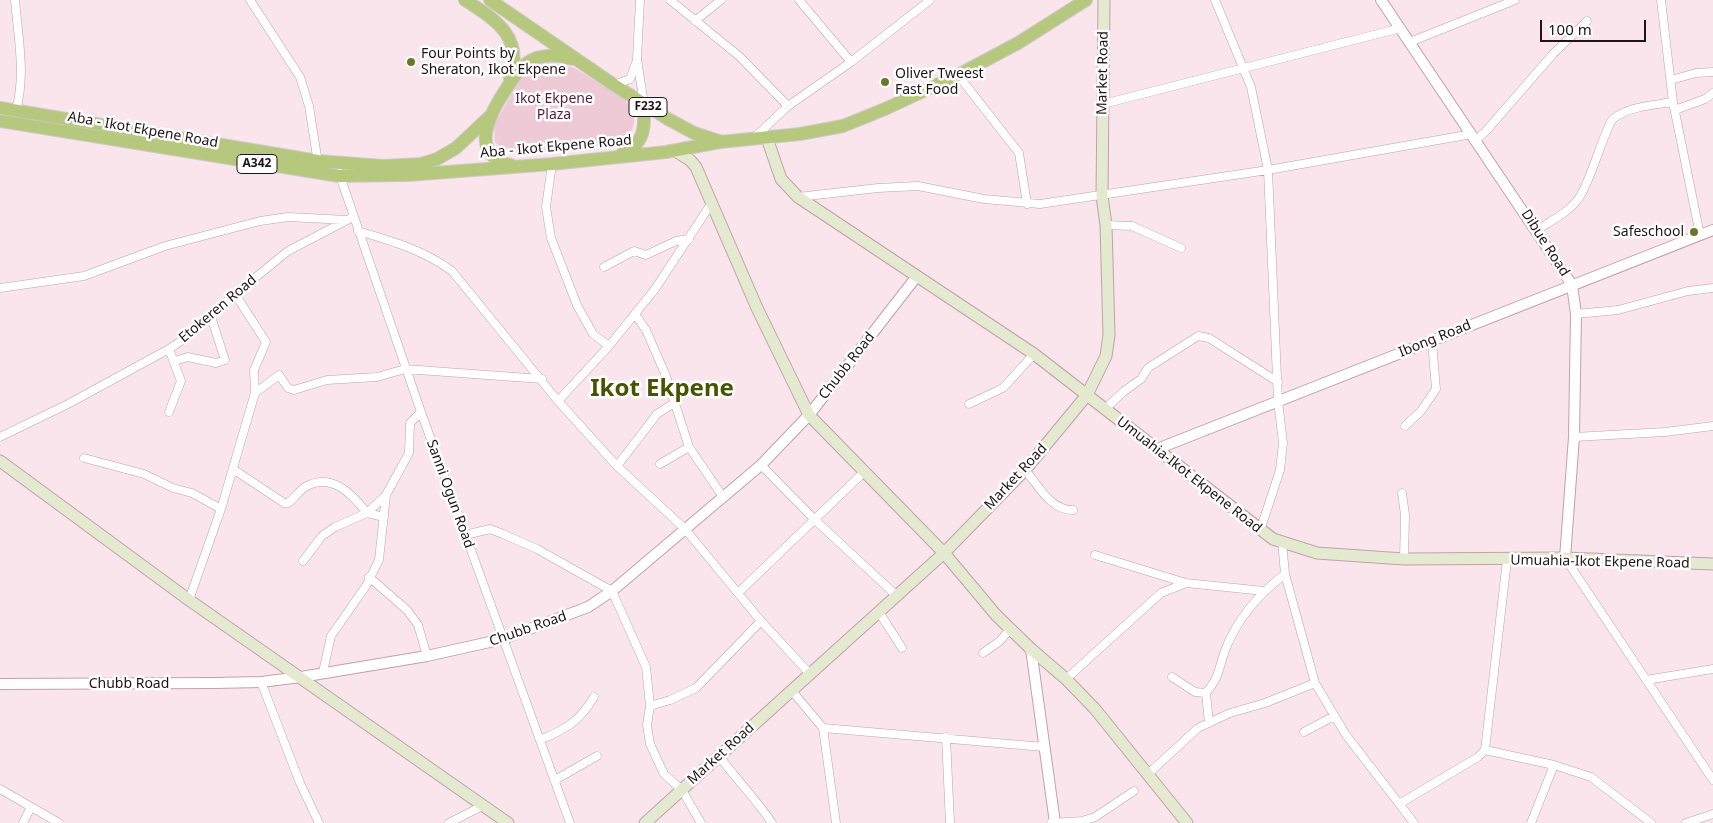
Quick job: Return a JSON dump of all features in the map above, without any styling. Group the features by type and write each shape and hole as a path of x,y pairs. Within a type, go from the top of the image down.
{"highway":[{"path":"466,0 501,25 510,38 514,51 514,69 508,86"},
{"name":"F232","path":"490,0 644,104 694,133 720,142"},
{"name":"Aba - Ikot Ekpene Road","path":"0,121 318,174 338,170 408,175 552,164 620,155 675,151 720,142 843,126 958,75 1018,44 1086,0"},
{"path":"516,166 503,163 489,150 485,129 508,86 528,62 539,57 566,57 581,63"},
{"path":"620,155 632,150 642,137 644,104"},
{"name":"A342","path":"0,108 318,161 338,170 421,164 437,159 456,148 490,117"}],"main road":[{"name":"Market Road","path":"645,823 944,552 1024,470 1087,395 1106,356 1109,335 1106,225 1102,196 1104,0"},
{"name":"Umuahia-Ikot Ekpene Road","path":"761,138 781,180 798,197 1034,354 1260,531 1282,542 1317,553 1404,559 1507,560 1564,558 1713,564"},
{"path":"675,151 690,160 696,167 757,308 809,415 944,552 1010,629 1030,649 1066,678 1095,709 1187,823"},
{"path":"0,461 189,600 508,823"}],"street":[{"path":"15,0 21,75 21,95 16,110"},
{"path":"250,0 300,77 308,106 318,161 318,174"},
{"path":"640,0 637,59 644,104"},
{"path":"670,0 739,56 788,106"},
{"path":"695,21 721,0"},
{"path":"799,0 851,62"},
{"path":"761,138 788,106 851,62 920,3 930,0"},
{"path":"1215,0 1252,87 1268,170 1278,401 1283,443 1282,462 1260,531"},
{"name":"Dibue Road","path":"1381,0 1537,230 1572,286 1576,314 1574,437 1564,558"},
{"path":"1410,42 1515,0"},
{"path":"1661,0 1674,106 1700,235"},
{"path":"798,197 878,188 918,186 984,199 1040,204 1102,196 1474,137 1486,131 1553,54 1587,21"},
{"path":"1103,104 1401,28"},
{"path":"614,85 630,79 637,59"},
{"path":"1671,80 1696,72 1713,72"},
{"path":"958,75 1019,153 1027,204"},
{"path":"1537,230 1558,217 1578,199 1591,175 1610,121 1626,112 1674,106 1705,99 1713,93"},
{"path":"552,164 546,207 551,238 577,305 593,334 609,346"},
{"name":"Sanni Ogun Road","path":"338,170 350,218 358,231 405,369 570,823"},
{"path":"558,401 609,346 656,288 711,204"},
{"path":"0,288 84,276 165,246 260,221 288,217 350,218"},
{"name":"Etokeren Road","path":"0,437 68,404 169,349 211,317 235,294 297,245 350,218"},
{"path":"1106,225 1132,226 1181,248"},
{"name":"Ibong Road","path":"1157,449 1713,230"},
{"path":"358,231 403,244 433,258 452,271 558,401 617,466 685,529 761,622 810,674"},
{"path":"604,267 634,251 646,255 676,241 689,239"},
{"name":"Chubb Road","path":"0,684 261,682 301,677 427,656 503,639 588,607 612,591 761,465 809,415 917,276"},
{"path":"1576,314 1618,310 1688,291 1713,288"},
{"path":"189,600 233,469 255,392 254,370 266,342 235,294"},
{"path":"634,314 646,330 666,376 689,447 723,497"},
{"path":"175,361 188,358 216,363 225,360 211,317"},
{"path":"1105,409 1122,392 1141,379 1148,368 1198,336 1209,338 1278,382"},
{"path":"1405,426 1421,411 1436,389 1432,341"},
{"path":"169,349 181,381 169,412"},
{"path":"969,404 1003,388 1034,354"},
{"path":"255,392 279,375 288,388 294,390 327,380 377,377 405,369 542,380"},
{"path":"617,466 657,414 674,403"},
{"path":"303,561 322,536 335,527 367,513 386,495 409,453 410,424 421,412"},
{"path":"1574,437 1655,433 1713,426"},
{"path":"660,464 689,447"},
{"path":"84,458 144,474 174,488 192,493 221,509"},
{"path":"761,465 815,520 897,596"},
{"path":"233,469 284,504 288,504 304,487 320,482 330,483 353,495 367,513 384,517"},
{"path":"1024,470 1052,504 1062,510 1073,510"},
{"path":"738,593 865,471"},
{"path":"1402,492 1404,559"},
{"path":"323,672 331,636 366,586 379,560 386,495"},
{"path":"465,535 490,528 537,549 612,591 646,667 650,706 648,725 650,744 664,774 682,790 701,823"},
{"path":"1282,542 1285,574 1314,683 1346,735 1414,823"},
{"path":"1095,555 1186,582 1264,591"},
{"path":"1564,558 1713,780"},
{"path":"1398,804 1478,757 1485,750 1507,560"},
{"path":"1209,723 1206,693 1219,676 1228,645 1253,602 1285,574"},
{"path":"369,577 407,610 418,624 427,656"},
{"path":"1169,578 1170,589"},
{"path":"1066,678 1161,593 1186,582"},
{"path":"879,612 902,648"},
{"path":"650,706 670,700 696,688 761,622"},
{"path":"983,653 1000,640 1010,629"},
{"path":"1030,649 1054,823 1082,821 1095,817 1134,791"},
{"path":"1646,680 1713,669"},
{"path":"1172,677 1195,692 1206,693"},
{"path":"261,682 300,783 319,823"},
{"path":"1148,774 1198,728 1314,683"},
{"path":"792,690 823,728 836,823"},
{"path":"540,740 569,727 585,713 594,697"},
{"path":"1304,732 1334,716"},
{"path":"823,728 946,737 1044,747"},
{"path":"946,737 950,823"},
{"path":"1485,750 1554,765 1591,777 1651,823"},
{"path":"555,780 597,756"},
{"path":"719,756 742,786 757,800 772,823"},
{"path":"1531,823 1554,765"},
{"path":"0,789 59,823"},
{"path":"449,823 484,805"},
{"path":"23,823 31,807"},
{"path":"1686,823 1713,814"}],"green space":[{"name":"Ikot Ekpene Plaza","path":"550,62 575,68 624,99 629,105 634,119 634,125 628,136 614,144 518,155 504,151 495,142 494,125 523,74 537,65"}],"place":[{"name":"Four Points by Sheraton, Ikot Ekpene","path":"411,62"},
{"name":"Oliver Tweest Fast Food","path":"885,82"},
{"name":"Safeschool","path":"1694,232"}],"district":[{"name":"Ikot Ekpene","path":"662,389"}]}
